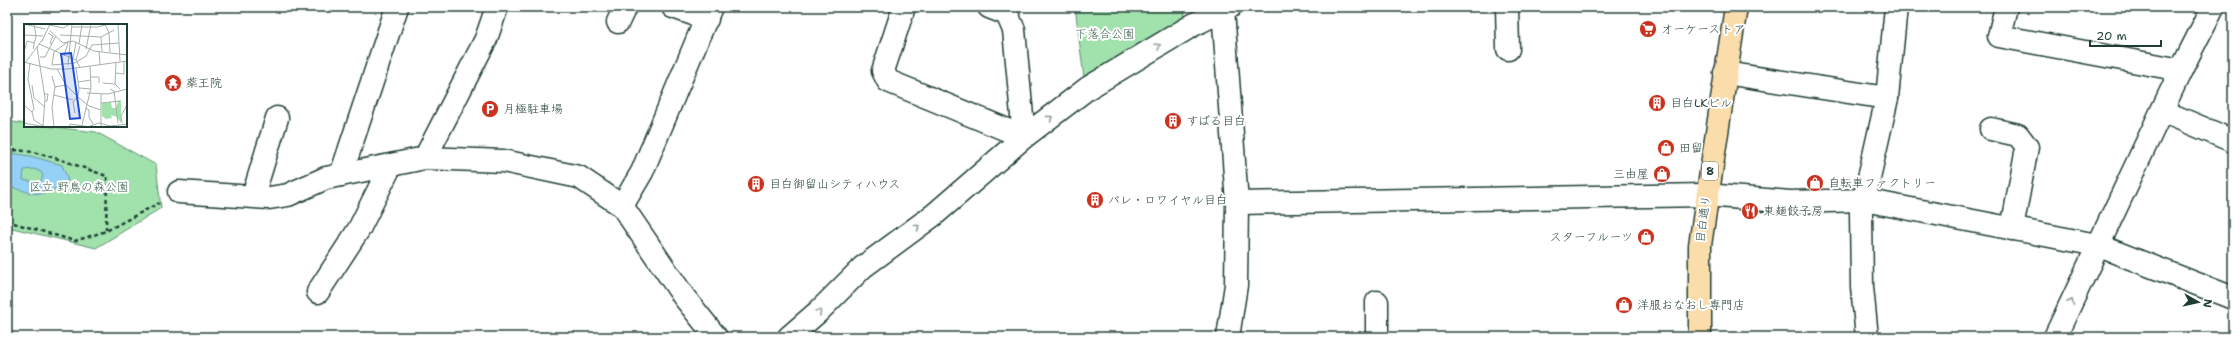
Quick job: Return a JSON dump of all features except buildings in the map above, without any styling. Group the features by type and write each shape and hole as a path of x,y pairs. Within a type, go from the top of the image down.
{"main road":[{"name":"目白通り","path":"1700,337 1700,245 1706,195 1736,7"}],"street":[{"path":"341,175 396,7"},
{"path":"425,158 486,39 497,7"},
{"path":"622,206 642,172 709,13 673,7"},
{"path":"904,7 883,71 888,81 1024,137"},
{"path":"989,7 1007,14 1014,30 1024,137"},
{"path":"1507,7 1508,49"},
{"path":"1867,337 1862,287 1861,213 1887,98 1896,7"},
{"path":"2006,7 1999,36 2181,70"},
{"path":"2055,337 2181,70 2213,7"},
{"path":"789,337 819,311 863,267 935,214 1024,137 1088,88 1193,16 1227,9 1236,203 1236,285 1228,337"},
{"path":"1725,72 1887,98"},
{"path":"2162,111 2233,140"},
{"path":"253,196 277,118"},
{"path":"1992,129 2018,135 2027,147 2012,229"},
{"path":"179,192 269,198 288,195 326,178 425,158 504,161 579,177 622,206 684,297 716,337"},
{"path":"318,292 359,229 391,165"},
{"path":"1236,203 1706,195 1790,202 1864,200 2097,246 2233,298"},
{"path":"1377,302 1377,337"}],"path":[{"path":"7,151 14,150 51,157 107,176 106,232"},
{"path":"7,221 75,240 106,232 179,192"}],"green space":[{"name":"下落合公園","path":"1075,7 1184,7 1185,19 1084,78"},
{"name":"区立 野鳥の森公園","path":"7,121 24,124 24,127 53,127 96,132 156,165 161,208 96,248 8,227 7,232"}],"water":[{"path":"10,153 30,156 62,165 68,180 51,191 39,194 7,186 7,154","holes":["34,169 41,172 43,176 40,183 23,180 24,170"]}],"place":[{"name":"オーケーストア","path":"1648,29"},
{"name":"薬王院","path":"173,83"},
{"name":"目白LKビル","path":"1657,103"},
{"name":"月極駐車場","path":"490,109"},
{"name":"すばる目白","path":"1173,121"},
{"name":"田留","path":"1666,148"},
{"name":"三由屋","path":"1662,174"},
{"name":"自転車ファクトリー","path":"1815,183"},
{"name":"目白御留山シティハウス","path":"756,184"},
{"name":"パレ・ロワイヤル目白","path":"1095,200"},
{"name":"東麺餃子房","path":"1750,211"},
{"name":"スターフルーツ","path":"1646,237"},
{"name":"洋服おなおし専門店","path":"1624,305"}]}
